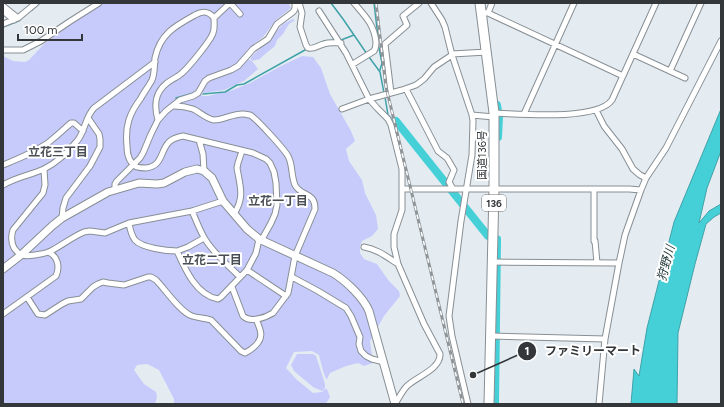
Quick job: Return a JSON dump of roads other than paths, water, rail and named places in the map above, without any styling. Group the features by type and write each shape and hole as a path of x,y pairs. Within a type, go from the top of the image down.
{"highway":[{"name":"国道136号","path":"480,3 485,13 487,52 494,115 494,189 489,404"}],"street":[{"path":"3,24 16,19 36,3"},
{"path":"3,50 23,50 41,41 99,3"},
{"path":"214,18 230,3 240,14"},
{"path":"115,189 116,183 140,158 158,120 166,111 180,100 198,93 208,78 238,66 255,47 268,39 277,24 293,12 295,9 295,3"},
{"path":"300,3 302,13 300,27 308,48 311,49 325,43 341,43"},
{"path":"353,64 369,55 375,50 376,46 374,30 354,3"},
{"path":"392,93 385,44 407,25 403,16 419,3"},
{"path":"431,3 445,27 473,121 472,155 461,221 449,316 452,336 468,404"},
{"path":"492,3 485,13 556,44 623,76"},
{"path":"524,114 574,3"},
{"path":"472,115 573,114 596,110 607,105 623,76 656,3"},
{"path":"670,71 701,3"},
{"path":"3,6 16,19"},
{"path":"3,11 16,19"},
{"path":"319,11 341,43 353,64 369,99 388,119 391,125 402,166 402,210 394,234 395,251 398,264 424,324 439,350 440,358 438,362 429,371 407,386 395,404"},
{"path":"158,120 156,97 161,88 181,74 189,66 212,35 214,18 210,14 203,12 197,14 172,28 160,44 152,81 134,108 128,123 126,132 129,158 133,164 140,168 153,166 159,162 168,143 173,139 183,136 253,153 266,159 270,163 274,172 277,190 277,205 271,223 260,240 256,253 247,270 218,300 207,296 192,280 187,273 177,251"},
{"path":"599,404 605,339 625,235 646,178 666,148 721,41"},
{"path":"342,109 369,99 406,89 420,82 435,67 452,54 487,52"},
{"path":"633,54 685,78"},
{"path":"3,185 17,178 44,169 57,161 79,140 91,111 155,62"},
{"path":"406,89 438,151 447,158 453,167 454,170 449,182 453,189"},
{"path":"174,106 193,109 213,120 237,114 251,116 288,155 296,187 302,192 310,195 314,200 315,209 295,256 290,288 273,313 270,316 246,320 232,287"},
{"path":"596,110 604,126 622,149 633,169 646,178"},
{"path":"62,218 66,198 90,166 100,147 101,142 99,134 88,118"},
{"path":"3,164 34,152 58,136 71,123 74,123 83,130"},
{"path":"200,140 204,171"},
{"path":"234,214 239,206 241,196 237,168 242,151"},
{"path":"44,169 45,184 43,193 11,234 13,246 21,255 48,252 84,232 90,231 105,233 128,223 192,211 223,201"},
{"path":"3,269 62,218 115,189 139,183 160,184 170,181 188,171 204,171 212,178 223,201 260,240 338,277 363,300 369,311 395,404"},
{"path":"402,189 641,190"},
{"path":"594,189 594,241 597,263"},
{"path":"192,211 204,238 217,255 240,277"},
{"path":"128,223 133,237 139,243 156,248 177,251 204,238"},
{"path":"364,247 372,248 398,264"},
{"path":"3,314 56,276 58,263 56,258 48,252"},
{"path":"492,262 619,263"},
{"path":"247,270 286,296"},
{"path":"27,297 38,314 45,315 68,301 81,300 93,287 103,282 124,285 152,277 186,313 192,316 211,320 241,351 245,353 261,339 261,333 256,319"},
{"path":"292,277 346,308 360,338 359,344 361,351 372,359 384,362"},
{"path":"491,336 605,339"}],"water":[{"name":"狩野川","path":"721,109 721,151 707,188 699,223 709,211 721,204 721,213 706,224 678,333 677,404 631,404 634,369 639,376 647,328 674,222"}],"waterway":[{"path":"32,10 40,3"},
{"path":"331,3 367,54"},
{"path":"374,3 378,37"},
{"path":"3,27 20,20"},
{"path":"341,40 354,35"},
{"path":"312,46 324,41 335,40"},
{"path":"378,43 382,63 380,70"},
{"path":"203,94 225,92 237,85 244,84 305,50"},
{"path":"369,57 380,72 384,93"},
{"path":"176,98 194,93"},
{"path":"385,97 388,115 391,118"},
{"path":"497,105 499,117 498,137"},
{"path":"396,121 488,236 497,239"},
{"path":"495,404 497,241"}],"railway":[{"path":"376,3 386,87 463,404"}],"place":[{"name":"ファミリーマート","path":"473,375"}],"district":[{"name":"立花三丁目","path":"58,152"},
{"name":"立花一丁目","path":"278,201"},
{"name":"立花二丁目","path":"212,260"}]}
